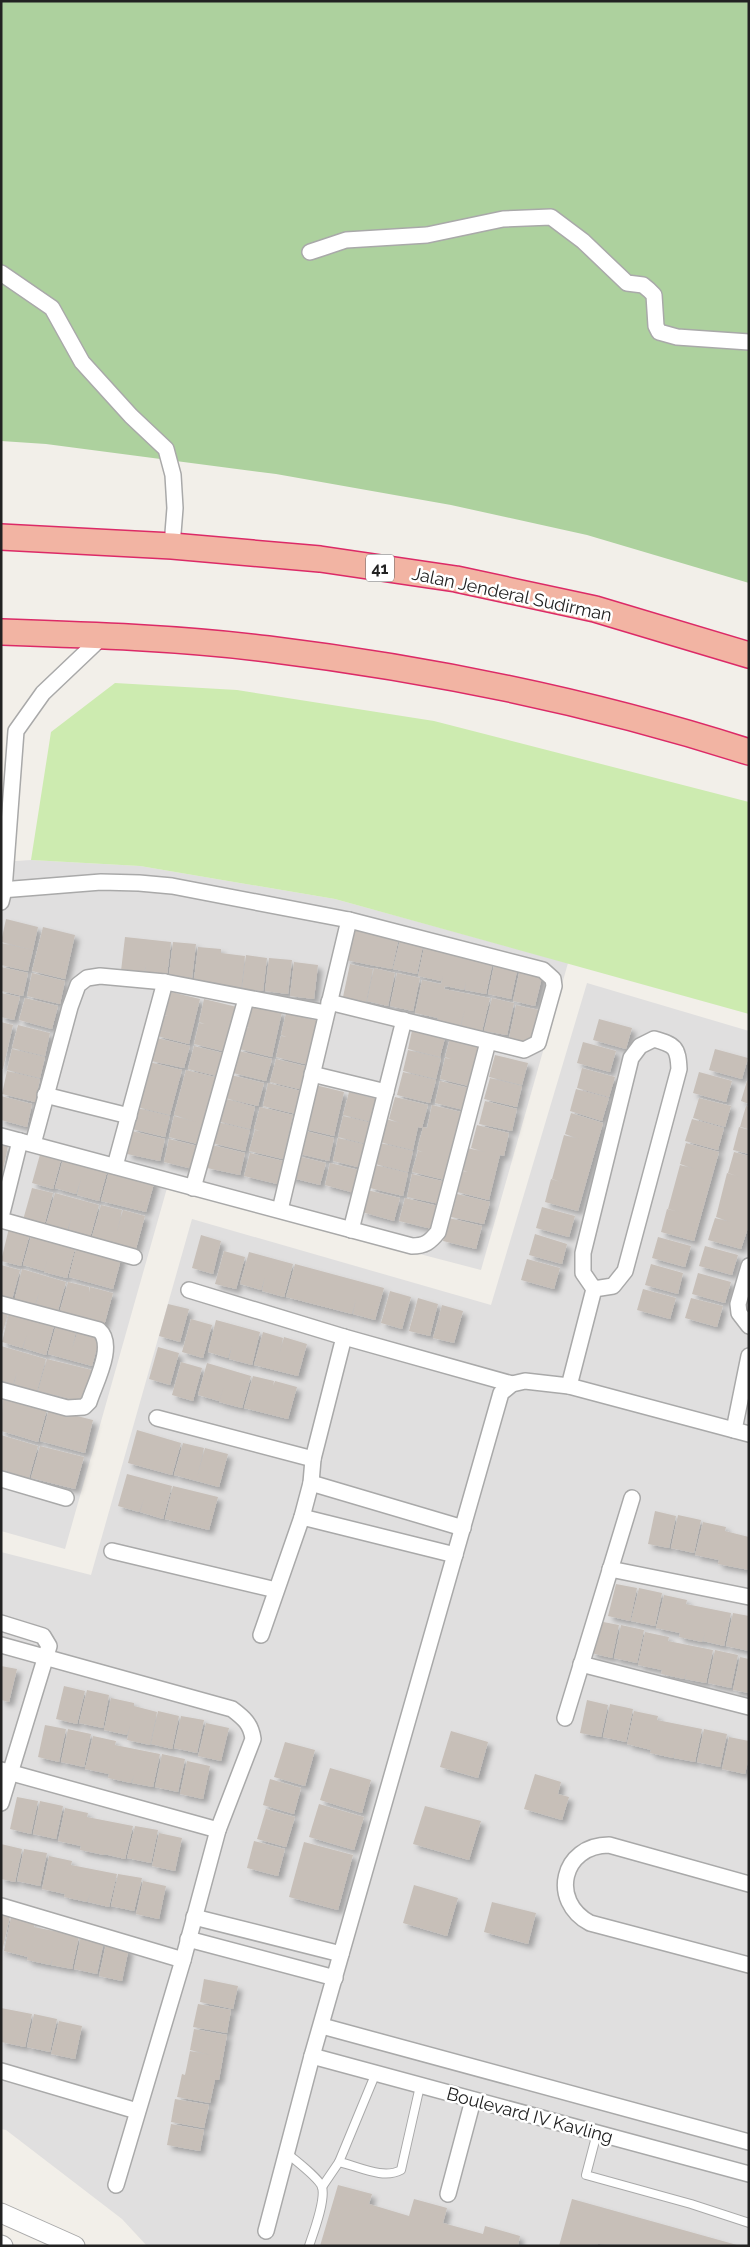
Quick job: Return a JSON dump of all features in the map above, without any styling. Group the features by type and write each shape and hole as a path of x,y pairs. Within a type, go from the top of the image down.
{"highway":[{"name":"Jalan Jenderal Sudirman","path":"1,537 172,546 320,559 456,579 595,610 749,655"},
{"path":"1,632 103,636 267,649 439,675 574,704 693,734 749,752"}],"street":[{"path":"310,252 346,240 427,235 503,219 550,217 583,241 627,283 643,285 654,295 656,326 659,332 677,337 749,342"},
{"path":"1,273 52,308 82,362 131,416 166,449 174,475 175,508 172,546"},
{"path":"103,636 43,693 9,731 2,894 101,882 172,886 349,920 543,970 553,979 554,986 538,1043 524,1050 404,1020 328,1007 246,999 165,982 100,976 87,978 78,985 70,1007 45,1095 26,1143 1,1219 134,1257"},
{"path":"280,1210 349,920"},
{"path":"115,1166 165,982"},
{"path":"193,1188 246,999"},
{"path":"351,1230 404,1020"},
{"path":"654,1039 671,1043 678,1053 679,1069 625,1271 613,1286 594,1289 583,1274 584,1253 631,1058 640,1046 654,1039"},
{"path":"1,1136 412,1246 422,1246 431,1242 438,1232 488,1042"},
{"path":"312,1074 386,1092"},
{"path":"45,1095 128,1116"},
{"path":"749,1266 738,1304 739,1313 749,1326"},
{"path":"569,1386 594,1289"},
{"path":"189,1290 344,1337 512,1384"},
{"path":"1,1304 98,1330 104,1335 107,1342 106,1352 89,1402 84,1407 67,1408 1,1390"},
{"path":"261,1635 302,1517 311,1483 313,1459 344,1337"},
{"path":"266,2231 288,2154 312,2056 463,1528 494,1412 501,1393 512,1384 525,1381 569,1386 742,1432 749,1356"},
{"path":"157,1418 313,1459"},
{"path":"1,1479 66,1498"},
{"path":"311,1483 463,1528"},
{"path":"566,1718 632,1498"},
{"path":"302,1517 455,1555"},
{"path":"112,1551 276,1590"},
{"path":"610,1569 749,1597"},
{"path":"1,1623 44,1636 49,1646 6,1771 1,1803"},
{"path":"1,1645 232,1709 246,1720 251,1728 253,1738 218,1830 183,1960 116,2185"},
{"path":"581,1664 749,1706"},
{"path":"6,1771 218,1830"},
{"path":"749,1884 609,1845 596,1845 587,1848 571,1864 565,1881 567,1896 573,1910 580,1918 590,1923 749,1965"},
{"path":"1,1906 183,1960"},
{"path":"194,1917 341,1954"},
{"path":"188,1939 335,1978"},
{"path":"322,2026 749,2142"},
{"name":"Boulevard IV Kavling","path":"312,2056 749,2174"},
{"path":"1,2071 137,2111"},
{"path":"448,2194 473,2100"},
{"path":"1,2213 75,2246"}],"lane":[{"path":"322,2187 339,2162 375,2074"},
{"path":"339,2162 376,2172 393,2174 401,2170 420,2086"},
{"path":"597,2133 586,2175 691,2204 749,2223"},
{"path":"288,2154 318,2180 322,2187 322,2197 309,2246"}],"shaded area":[{"path":"31,860 140,866 335,899 568,963 481,1270 167,1188 65,1549 1,1531 1,862"},
{"path":"587,983 749,1031 749,2246 147,2246 122,2219 6,2130 1,2129 1,1552 91,1575 192,1219 491,1305"}],"green space":[{"path":"1,1 749,1 749,583 587,535 451,505 276,474 46,444 1,441"},
{"path":"115,683 237,690 434,721 749,802 749,1014 335,899 140,866 31,860 51,732"}],"building":[{"path":"6,919 38,927 33,950 1,942"},
{"path":"43,927 75,935 65,979 32,971"},
{"path":"354,927 399,937 392,969 346,960"},
{"path":"401,936 424,941 417,974 393,969"},
{"path":"125,937 171,942 167,976 145,973 146,964 144,973 121,971"},
{"path":"173,942 196,944 192,978 169,975"},
{"path":"1,943 33,950 28,971 1,965"},
{"path":"425,943 493,961 486,994 465,990 466,982 464,990 445,986 444,989 490,998 482,1031 461,1026 465,1009 460,1027 437,1022 438,1018 415,1013 422,980 441,984 443,976 441,981 418,976"},
{"path":"198,947 221,949 221,953 245,956 241,990 217,987 218,983 194,980"},
{"path":"246,955 267,958 263,991 242,989"},
{"path":"269,958 292,960 288,994 265,991"},
{"path":"495,961 518,966 511,999 488,994"},
{"path":"294,962 318,965 314,999 290,996"},
{"path":"350,964 373,969 366,1002 343,997"},
{"path":"1,967 28,973 23,996 1,991"},
{"path":"374,968 395,973 388,1006 367,1001"},
{"path":"520,969 543,973 535,1006 513,1001"},
{"path":"32,973 65,981 60,1004 27,996"},
{"path":"397,973 420,978 413,1011 390,1006"},
{"path":"167,991 200,999 189,1044 157,1036 162,1015 169,1016 161,1014"},
{"path":"1,993 20,997 14,1020 1,1017"},
{"path":"25,998 58,1006 52,1029 19,1020"},
{"path":"492,998 514,1003 507,1035 484,1031"},
{"path":"204,999 237,1007 227,1052 194,1044 199,1023 205,1024 199,1022"},
{"path":"249,1004 282,1012 272,1057 239,1049 244,1028 250,1028 244,1027"},
{"path":"516,1005 539,1010 532,1043 509,1038"},
{"path":"286,1013 319,1021 309,1065 276,1057 281,1036 287,1037 281,1035"},
{"path":"599,1019 632,1028 626,1049 593,1040"},
{"path":"1,1022 13,1025 3,1069 1,1069"},
{"path":"18,1025 50,1033 45,1056 12,1048"},
{"path":"413,1026 446,1034 440,1057 408,1049"},
{"path":"451,1034 483,1042 473,1087 440,1079 445,1058 451,1059 445,1057"},
{"path":"157,1038 190,1046 184,1068 151,1061"},
{"path":"583,1042 616,1051 610,1072 577,1063"},
{"path":"194,1046 227,1054 221,1077 188,1069"},
{"path":"12,1049 45,1057 40,1078 7,1070"},
{"path":"715,1049 748,1058 742,1079 709,1070"},
{"path":"408,1050 441,1058 436,1079 403,1071"},
{"path":"239,1051 272,1059 266,1081 233,1073"},
{"path":"495,1055 528,1063 522,1085 489,1077"},
{"path":"276,1059 309,1067 303,1090 270,1082"},
{"path":"149,1062 182,1070 170,1115 137,1107"},
{"path":"582,1068 615,1077 609,1097 577,1088"},
{"path":"186,1070 219,1078 202,1145 169,1137 174,1116 196,1122 174,1115"},
{"path":"7,1071 40,1079 35,1102 2,1094"},
{"path":"403,1072 436,1080 430,1103 397,1095"},
{"path":"699,1072 732,1081 726,1102 693,1093"},
{"path":"231,1075 264,1083 258,1106 225,1098"},
{"path":"490,1078 522,1086 517,1107 484,1099"},
{"path":"440,1081 473,1089 468,1111 435,1103"},
{"path":"747,1081 749,1081 749,1104 741,1101"},
{"path":"268,1083 301,1091 296,1114 263,1106"},
{"path":"311,1084 344,1092 334,1136 301,1128"},
{"path":"576,1089 609,1098 602,1121 570,1111"},
{"path":"349,1092 381,1100 376,1123 343,1115"},
{"path":"1,1096 32,1104 27,1127 1,1120"},
{"path":"395,1097 428,1105 422,1128 418,1127 413,1150 380,1142 386,1119 403,1124 389,1119"},
{"path":"223,1098 255,1107 250,1129 217,1121"},
{"path":"699,1098 731,1106 725,1127 693,1118"},
{"path":"485,1101 517,1109 512,1131 479,1124"},
{"path":"432,1105 465,1113 459,1136 456,1135 445,1180 412,1172 418,1151 423,1152 417,1150 423,1127 427,1128"},
{"path":"746,1106 749,1107 749,1129 740,1127"},
{"path":"260,1107 293,1115 283,1159 249,1151 255,1130 260,1131 254,1129"},
{"path":"137,1108 170,1116 165,1137 132,1129"},
{"path":"571,1113 603,1123 578,1211 545,1202 551,1179 564,1183 552,1179 564,1135 579,1139 565,1134"},
{"path":"343,1116 376,1124 371,1145 338,1137"},
{"path":"692,1119 724,1128 718,1150 685,1141"},
{"path":"217,1122 250,1130 245,1151 212,1143"},
{"path":"477,1125 509,1133 504,1156 500,1155 489,1200 457,1192 462,1171 468,1172 462,1170 467,1148 485,1152 471,1148"},
{"path":"739,1127 749,1130 749,1154 733,1150"},
{"path":"301,1130 334,1138 329,1161 296,1153"},
{"path":"132,1131 165,1139 160,1161 127,1154"},
{"path":"338,1138 371,1146 366,1169 333,1161"},
{"path":"169,1139 202,1147 197,1170 164,1162"},
{"path":"380,1143 413,1151 408,1172 375,1164"},
{"path":"686,1143 719,1152 694,1241 661,1232 667,1209 683,1213 668,1209 680,1165 695,1169 680,1164"},
{"path":"1,1145 8,1146 2,1175 1,1175"},
{"path":"212,1145 245,1153 240,1175 207,1168"},
{"path":"41,1151 62,1156 53,1189 32,1183"},
{"path":"734,1152 749,1156 749,1225 741,1249 708,1240 715,1218 731,1222 716,1217 727,1173 743,1178 728,1173"},
{"path":"250,1153 283,1161 277,1184 244,1176"},
{"path":"293,1155 326,1163 320,1185 288,1177"},
{"path":"64,1156 108,1168 99,1201 77,1195 81,1179 76,1194 55,1188"},
{"path":"330,1163 363,1171 358,1194 325,1185"},
{"path":"375,1165 408,1173 403,1196 370,1188"},
{"path":"110,1168 155,1180 146,1212 101,1201"},
{"path":"412,1174 446,1182 440,1204 407,1197"},
{"path":"32,1188 53,1193 44,1226 23,1220"},
{"path":"367,1190 400,1198 394,1221 362,1212"},
{"path":"55,1193 99,1205 90,1238 68,1232 71,1219 67,1231 46,1225"},
{"path":"457,1194 490,1202 484,1224 451,1217"},
{"path":"405,1198 438,1206 432,1229 399,1221"},
{"path":"101,1205 122,1210 117,1232 123,1210 145,1216 136,1249 92,1237"},
{"path":"542,1207 575,1216 569,1237 536,1228"},
{"path":"449,1218 482,1226 476,1249 443,1241"},
{"path":"9,1228 30,1233 21,1266 1,1261"},
{"path":"32,1233 76,1245 67,1278 44,1272 48,1257 44,1271 23,1265"},
{"path":"535,1234 567,1244 562,1264 529,1255"},
{"path":"201,1235 221,1241 213,1274 192,1268"},
{"path":"658,1237 691,1246 685,1267 652,1258"},
{"path":"77,1245 122,1256 113,1289 69,1277"},
{"path":"705,1246 738,1255 732,1275 699,1266"},
{"path":"224,1251 245,1257 236,1289 215,1284"},
{"path":"249,1252 293,1264 284,1297 262,1291 265,1277 261,1290 240,1284"},
{"path":"527,1259 560,1268 554,1289 521,1280"},
{"path":"295,1264 384,1288 375,1320 353,1314 356,1299 352,1314 286,1297"},
{"path":"651,1264 683,1273 678,1294 645,1285"},
{"path":"1,1265 20,1270 11,1303 1,1300"},
{"path":"22,1269 66,1282 57,1314 35,1308 39,1293 34,1307 14,1302"},
{"path":"698,1273 731,1282 725,1303 692,1294"},
{"path":"68,1282 89,1287 89,1293 90,1287 113,1293 104,1326 59,1314"},
{"path":"643,1289 676,1298 670,1319 637,1310"},
{"path":"390,1291 411,1297 402,1329 381,1323"},
{"path":"418,1298 438,1304 430,1336 409,1331"},
{"path":"691,1298 723,1306 717,1327 685,1318"},
{"path":"168,1304 189,1309 180,1342 159,1336"},
{"path":"442,1305 463,1311 454,1343 433,1338"},
{"path":"1,1308 9,1310 2,1335 1,1335"},
{"path":"10,1309 55,1322 46,1355 23,1348 27,1335 22,1348 2,1342"},
{"path":"191,1319 212,1325 203,1358 182,1352"},
{"path":"216,1320 260,1332 252,1365 229,1359 232,1346 228,1358 208,1352"},
{"path":"57,1322 77,1327 72,1349 79,1327 101,1333 92,1366 48,1354"},
{"path":"263,1332 283,1338 279,1356 284,1337 307,1344 298,1376 254,1365"},
{"path":"1,1346 46,1359 37,1391 14,1385 17,1372 13,1384 1,1381"},
{"path":"158,1347 179,1353 170,1385 149,1379"},
{"path":"47,1359 92,1370 83,1402 38,1391"},
{"path":"181,1362 202,1368 193,1401 172,1395"},
{"path":"207,1363 251,1376 242,1408 219,1402 224,1386 219,1401 198,1395"},
{"path":"253,1376 274,1381 273,1386 275,1381 297,1387 288,1419 244,1408"},
{"path":"3,1396 47,1409 38,1442 1,1431"},
{"path":"49,1409 93,1420 85,1453 40,1441"},
{"path":"137,1430 181,1443 172,1475 128,1463"},
{"path":"1,1435 38,1446 29,1478 6,1472 10,1459 6,1471 1,1470"},
{"path":"183,1443 204,1448 197,1478 205,1448 228,1454 219,1487 174,1475"},
{"path":"40,1446 84,1457 75,1489 31,1478"},
{"path":"127,1474 172,1486 163,1519 140,1512 144,1499 139,1512 118,1506"},
{"path":"173,1486 218,1497 209,1530 165,1519"},
{"path":"655,1511 676,1516 669,1548 648,1544"},
{"path":"678,1515 701,1520 694,1553 671,1548"},
{"path":"703,1522 726,1527 725,1531 749,1537 749,1570 718,1564 719,1560 695,1555"},
{"path":"616,1584 637,1588 630,1621 608,1616"},
{"path":"639,1588 662,1593 655,1626 631,1621"},
{"path":"664,1595 687,1600 686,1604 731,1613 724,1646 703,1641 705,1633 702,1642 679,1637 680,1633 656,1628"},
{"path":"733,1613 749,1616 749,1651 726,1646"},
{"path":"598,1621 619,1625 612,1658 591,1653"},
{"path":"621,1625 644,1630 637,1663 614,1658"},
{"path":"645,1632 669,1637 668,1641 713,1650 706,1683 685,1679 687,1671 684,1679 661,1674 662,1670 638,1665"},
{"path":"715,1650 738,1655 731,1688 708,1683"},
{"path":"740,1657 749,1659 749,1693 733,1690"},
{"path":"1,1666 17,1669 9,1702 1,1700"},
{"path":"64,1686 85,1691 77,1724 56,1719"},
{"path":"87,1690 109,1695 103,1728 79,1723"},
{"path":"111,1698 134,1703 134,1706 157,1712 150,1745 127,1740 130,1726 127,1735 104,1730"},
{"path":"587,1700 608,1705 601,1737 580,1733"},
{"path":"610,1704 633,1709 626,1742 603,1737"},
{"path":"158,1711 179,1716 172,1749 151,1744"},
{"path":"634,1711 658,1716 657,1720 702,1729 695,1762 674,1758 676,1751 673,1758 650,1753 651,1750 627,1744"},
{"path":"181,1716 204,1720 197,1753 174,1748"},
{"path":"206,1723 229,1728 221,1761 198,1756"},
{"path":"45,1725 66,1729 59,1762 38,1757"},
{"path":"68,1729 91,1734 84,1767 61,1762"},
{"path":"704,1729 727,1734 720,1767 697,1762"},
{"path":"451,1731 488,1742 478,1778 440,1767"},
{"path":"93,1736 116,1741 115,1745 160,1754 153,1787 132,1783 134,1775 131,1783 108,1778 109,1774 85,1769"},
{"path":"729,1737 749,1741 749,1757 745,1774 722,1769"},
{"path":"285,1742 315,1750 305,1786 274,1777"},
{"path":"162,1754 185,1759 178,1792 155,1787"},
{"path":"187,1761 210,1766 203,1799 180,1794"},
{"path":"330,1768 371,1780 362,1813 320,1800"},
{"path":"535,1774 561,1782 558,1794 569,1797 562,1820 524,1809"},
{"path":"270,1779 301,1788 294,1814 263,1805"},
{"path":"17,1797 38,1801 31,1834 10,1829"},
{"path":"40,1801 63,1806 56,1839 33,1834"},
{"path":"319,1804 364,1817 354,1850 309,1837"},
{"path":"425,1806 481,1821 469,1860 413,1844"},
{"path":"65,1808 88,1813 87,1817 133,1826 125,1859 80,1850 81,1846 58,1841"},
{"path":"266,1809 295,1817 286,1847 257,1839"},
{"path":"135,1826 158,1830 151,1863 127,1858"},
{"path":"159,1833 182,1838 175,1871 152,1866"},
{"path":"254,1841 285,1849 278,1876 247,1868"},
{"path":"304,1842 353,1855 338,1910 289,1897"},
{"path":"1,1844 22,1849 15,1882 1,1879"},
{"path":"24,1849 47,1853 40,1886 17,1881"},
{"path":"49,1856 72,1861 71,1865 117,1874 109,1907 88,1902 90,1894 87,1902 64,1897 65,1894 42,1889"},
{"path":"118,1874 142,1878 134,1911 111,1906"},
{"path":"143,1881 166,1886 159,1919 136,1914"},
{"path":"414,1885 458,1898 447,1936 403,1923"},
{"path":"492,1902 536,1913 528,1944 484,1932"},
{"path":"1,1914 10,1916 2,1952 1,1952"},
{"path":"11,1918 35,1923 34,1927 79,1936 72,1969 51,1965 53,1958 50,1965 27,1960 28,1957 4,1951"},
{"path":"81,1936 104,1941 97,1974 74,1969"},
{"path":"106,1944 129,1948 122,1981 99,1976"},
{"path":"204,1979 238,1986 233,2009 200,2002"},
{"path":"198,2004 231,2010 227,2033 193,2027"},
{"path":"1,2008 32,2014 25,2047 1,2042"},
{"path":"34,2014 57,2019 50,2052 27,2047"},
{"path":"59,2021 82,2026 75,2059 51,2054"},
{"path":"194,2029 227,2035 219,2080 215,2080 210,2103 177,2097 182,2074 185,2075 190,2051 211,2055 190,2050"},
{"path":"175,2099 209,2105 204,2128 171,2122"},
{"path":"171,2124 204,2130 200,2151 167,2145"},
{"path":"338,2185 372,2194 369,2204 409,2216 414,2199 447,2208 443,2223 483,2234 485,2226 520,2236 518,2246 320,2246"},
{"path":"572,2199 737,2246 599,2244 559,2246"}]}
